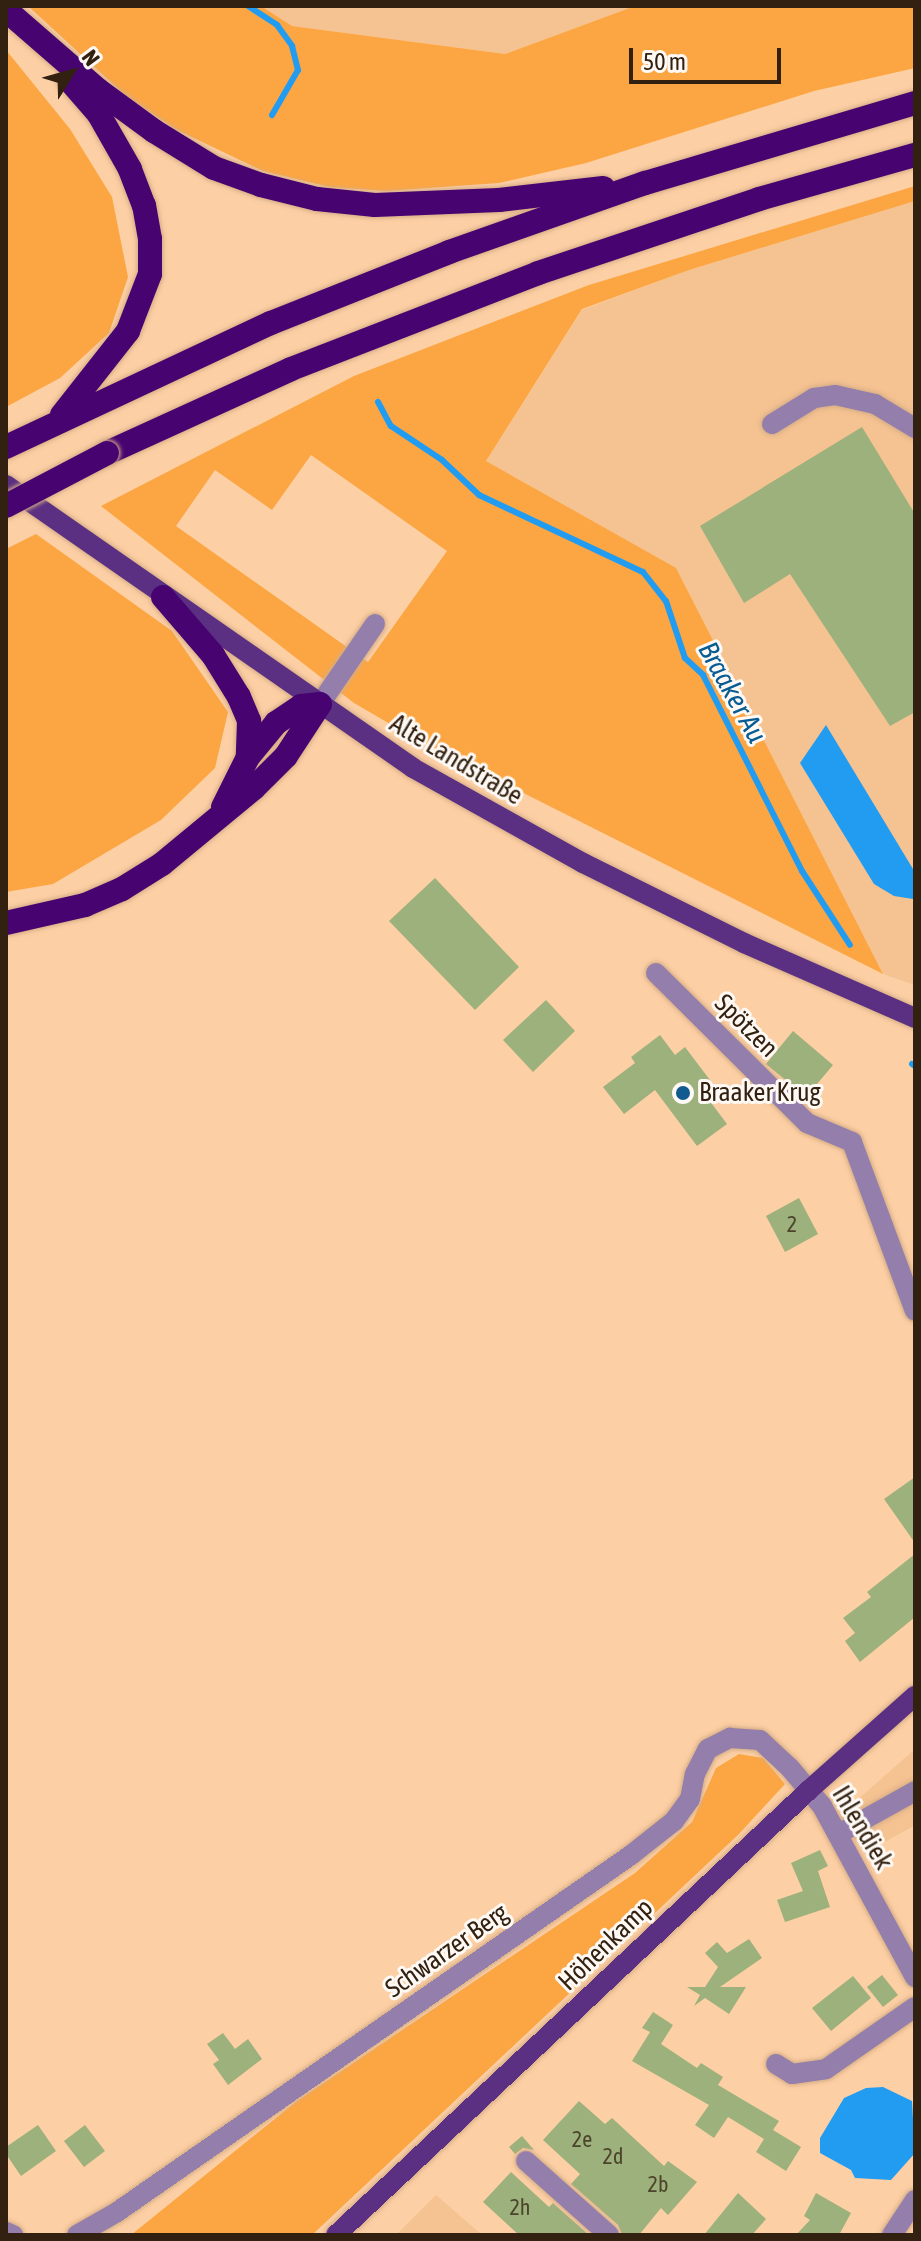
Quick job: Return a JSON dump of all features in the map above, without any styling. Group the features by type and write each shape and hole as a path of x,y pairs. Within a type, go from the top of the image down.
{"highway":[{"path":"12,14 98,90 154,131 214,168 261,185 317,199 375,205 499,200 645,183"},
{"path":"12,14 98,113 130,169 144,206 150,239 150,274 128,331 57,421"},
{"path":"6,447 271,323 449,252 645,183 915,103"},
{"path":"6,506 107,453 291,369 538,273 759,199 915,155"},
{"path":"163,597 213,655 239,697 249,721 248,757"},
{"path":"217,817 248,757 287,714 301,706 320,704"},
{"path":"12,920 85,905 122,889 162,864 254,788 286,756 320,704"}],"main road":[{"name":"Alte Landstraße","path":"6,485 413,768 583,863 744,943 915,1018"},
{"name":"Höhenkamp","path":"336,2235 809,1790 915,1696"}],"street":[{"path":"772,424 814,398 835,395 875,404 915,428"},
{"path":"320,704 375,624"},
{"name":"Spötzen","path":"656,973 807,1123 852,1142 915,1311"},
{"name":"Schwarzer Berg","path":"77,2235 117,2212 631,1855 674,1821 690,1799 695,1774 708,1749 730,1738 760,1740 809,1790"},
{"name":"Ihlendiek","path":"809,1790 840,1833 915,1977"},
{"path":"840,1833 915,1791"},
{"path":"776,2064 792,2074 826,2069 915,2007"},
{"path":"526,2161 609,2235"},
{"path":"892,2235 915,2200"},
{"path":"6,2232 13,2235"}],"shaded area":[{"path":"28,6 261,6 292,26 505,54 635,6 915,6 915,68 814,91 586,163 499,183 386,191 329,187 263,171 175,129 126,96"},
{"path":"261,6 635,6 505,54 292,26"},
{"path":"6,50 70,129 112,197 128,277 109,333 60,378 6,407"},
{"path":"915,186 915,201 689,270 582,309 486,461 676,568 883,974 416,739 354,703 101,506 354,376 589,285","holes":["311,455 447,551 368,662 176,526 215,470 272,510"]},
{"path":"915,201 915,985 883,974 676,569 486,461 582,310 689,270"},
{"path":"36,534 172,631 228,712 215,768 161,820 53,884 6,892 6,549"},
{"path":"915,1749 915,1825 865,1853 838,1817"},
{"path":"739,1754 763,1758 785,1784 739,1834 312,2235 131,2235 297,2101 635,1873 692,1822 716,1768"},
{"path":"436,2195 482,2235 396,2235"}],"water":[{"path":"826,725 913,869 913,899 894,896 874,884 800,763"},
{"path":"883,2087 912,2101 915,2153 891,2180 855,2178 851,2170 820,2153 820,2138 844,2098 866,2088"}],"building":[{"path":"862,427 915,514 915,712 890,726 790,574 744,603 700,526"},
{"path":"435,878 519,967 475,1010 389,921"},
{"path":"546,1000 575,1031 533,1072 503,1040"},
{"path":"793,1031 833,1065 806,1097 766,1064"},
{"name":"Braaker Krug","path":"660,1035 675,1055 685,1047 716,1088 706,1096 727,1124 697,1146 655,1090 624,1114 603,1087 635,1063 631,1057"},
{"path":"799,1198 818,1234 785,1252 766,1216"},
{"path":"915,1477 915,1543 884,1499"},
{"path":"915,1554 915,1617 860,1662 845,1641 855,1633 843,1618 871,1597 867,1592"},
{"path":"820,1850 828,1866 818,1871 830,1907 785,1922 777,1900 803,1891 791,1863"},
{"path":"749,1939 762,1958 720,1987 746,1987 729,2014 705,1998 694,2006 700,1995 687,1987 705,1987 718,1967 705,1953 717,1942 727,1953"},
{"path":"882,1975 898,1995 883,2007 867,1987"},
{"path":"853,1976 871,1998 831,2031 812,2008"},
{"path":"653,2012 673,2025 661,2044 697,2068 701,2063 723,2077 718,2085 779,2121 773,2130 801,2147 786,2171 756,2152 764,2139 728,2117 714,2138 695,2125 709,2105 632,2061 650,2032 642,2028"},
{"path":"223,2033 235,2049 248,2039 262,2059 228,2085 213,2064 219,2060 207,2044"},
{"path":"579,2101 605,2124 612,2118 664,2166 668,2161 697,2182 668,2215 661,2208 639,2235 622,2235 618,2225 571,2184 580,2174 543,2140"},
{"path":"38,2125 56,2151 21,2176 6,2154 6,2147"},
{"path":"85,2125 105,2151 84,2167 64,2141"},
{"path":"522,2136 534,2150 523,2148 515,2154 509,2147"},
{"path":"511,2172 549,2207 553,2203 589,2235 519,2235 483,2202"},
{"path":"738,2193 766,2219 752,2235 704,2235"},
{"path":"816,2193 851,2213 839,2235 796,2235 810,2220 804,2216"}],"waterway":[{"name":"Braaker Au","path":"248,6 277,25 292,46 298,70 272,115"},
{"name":"Braaker Au","path":"378,402 391,426 442,460 479,495 643,572 666,601 685,658 703,675 802,871 850,945"}],"place":[{"name":"Braaker Krug","path":"683,1093"}]}
